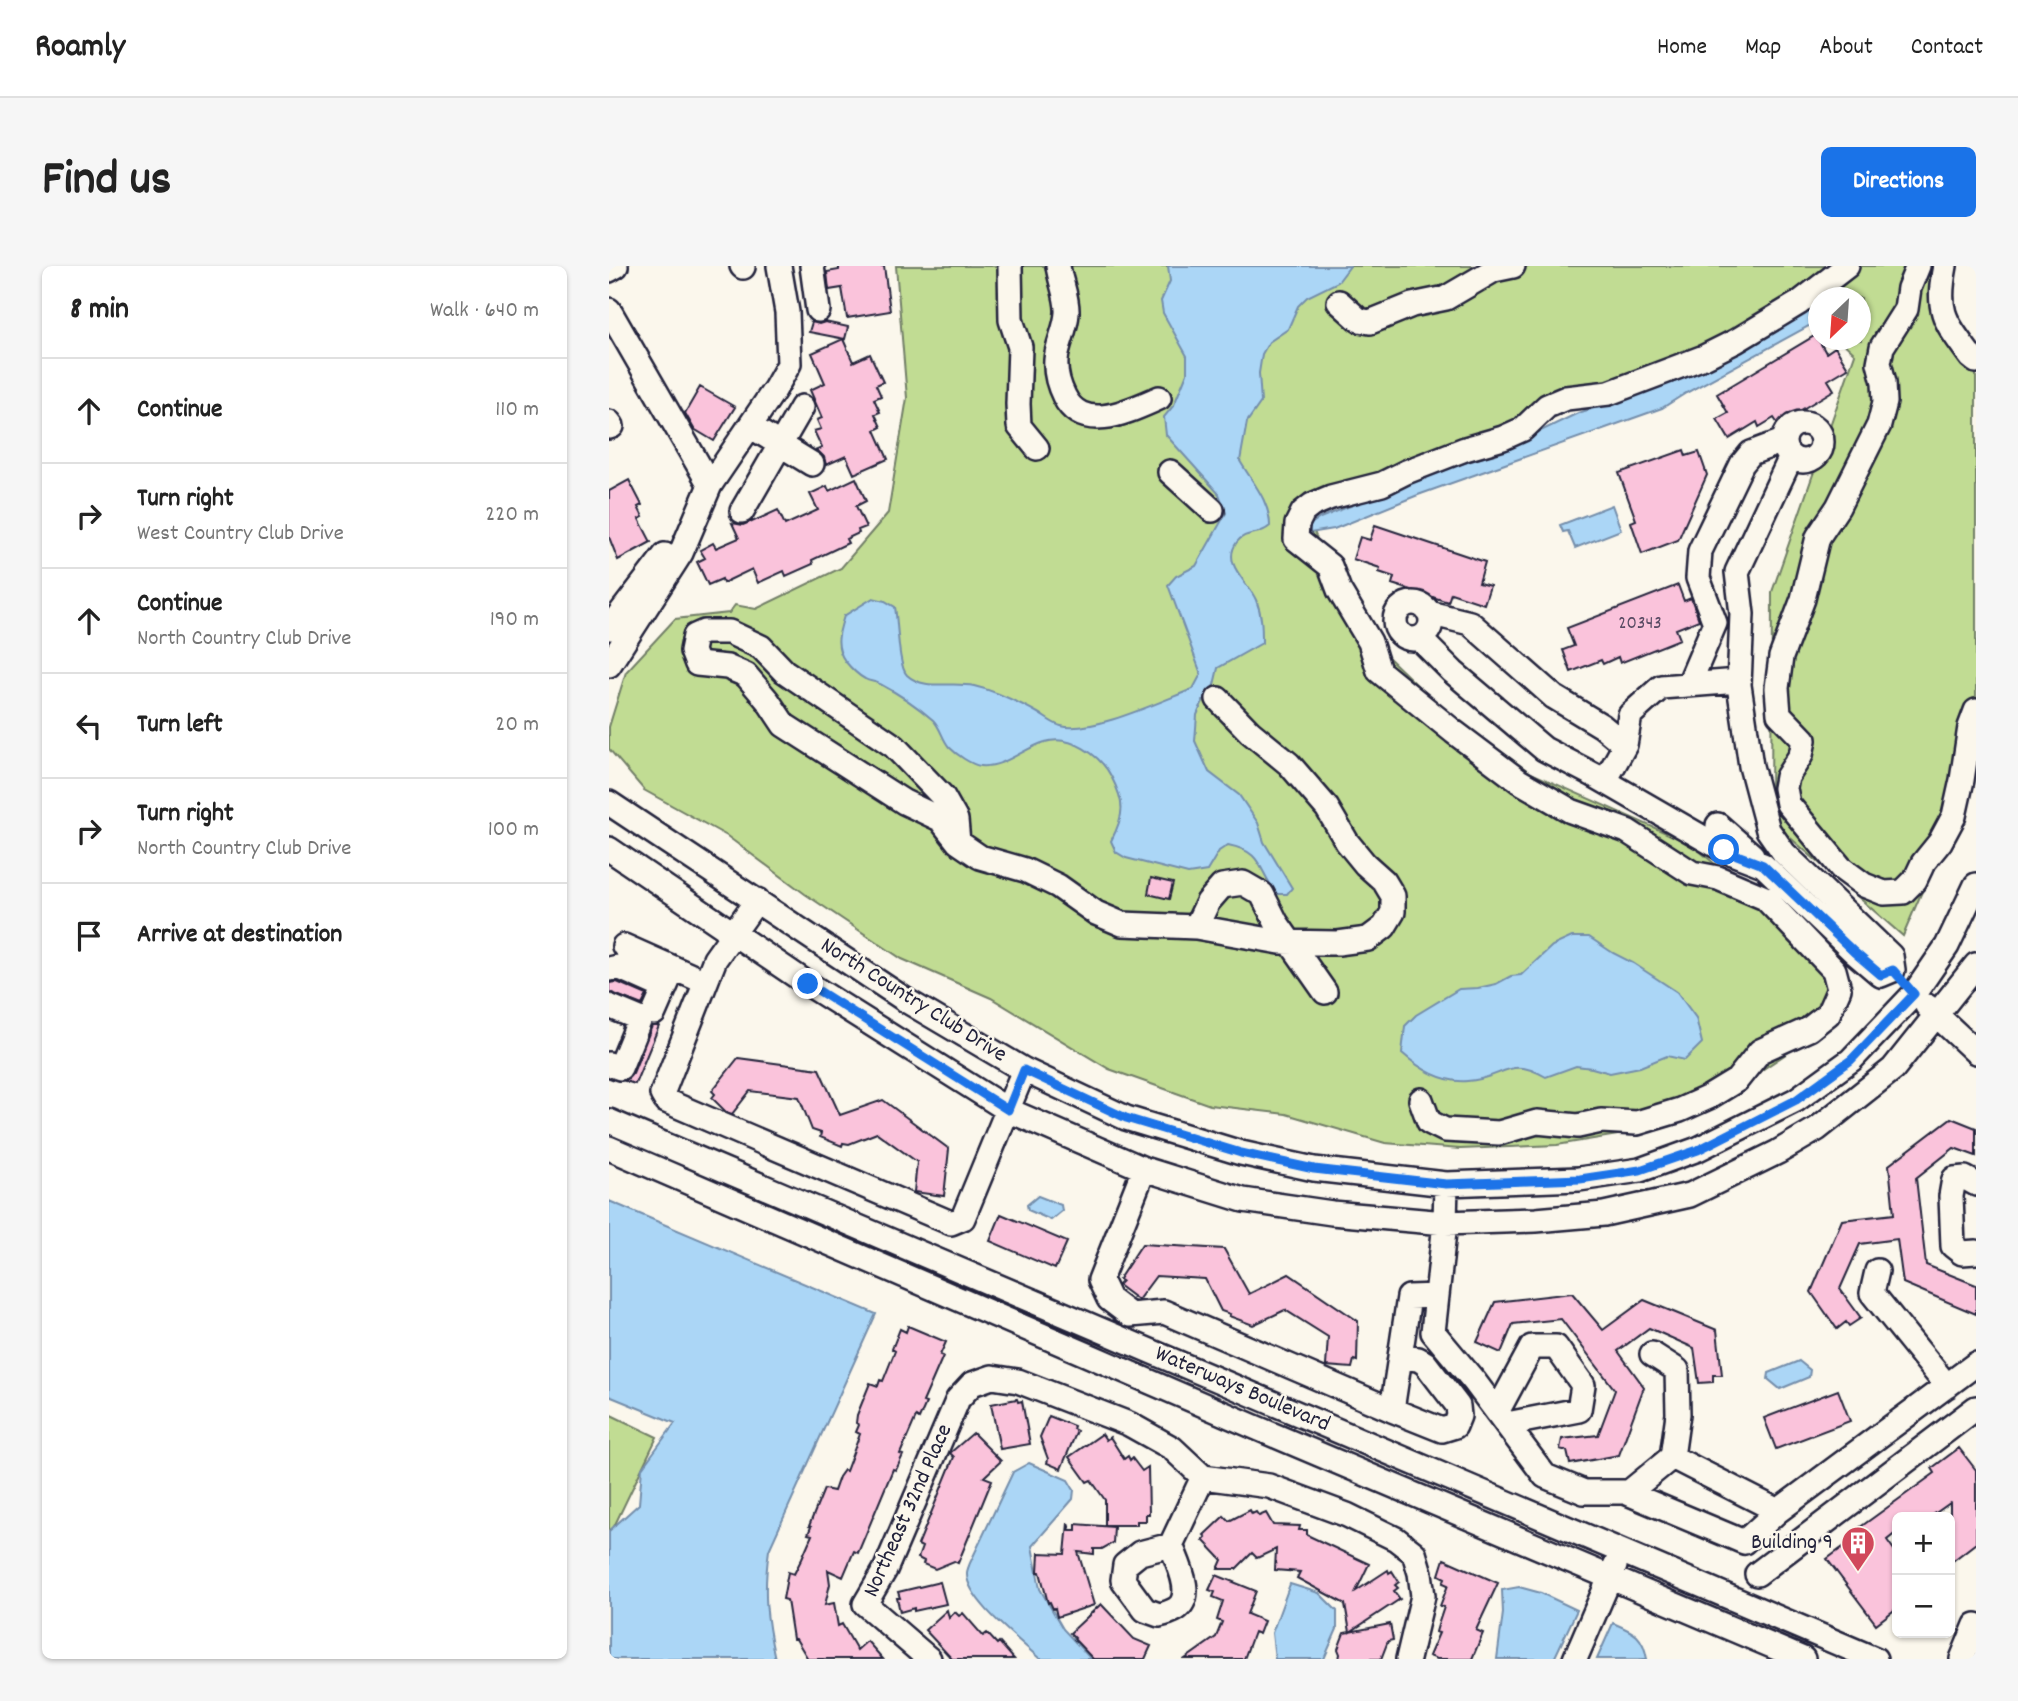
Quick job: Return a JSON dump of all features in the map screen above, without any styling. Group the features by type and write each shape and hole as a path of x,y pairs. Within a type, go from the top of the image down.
{"street":[{"path":"609,270 615,266"},
{"path":"609,665 681,553 710,485 775,389 789,363 787,312 779,266"},
{"path":"812,266 818,310"},
{"path":"1010,266 1011,320 1020,347 1019,426 1037,448"},
{"path":"1058,266 1067,310 1064,332 1055,358 1057,382 1067,403 1089,417 1112,416 1159,398"},
{"path":"1339,302 1359,320 1370,323 1412,306 1445,298 1493,270 1513,266"},
{"path":"1421,1100 1429,1122 1445,1130 1499,1133 1537,1122 1578,1126 1601,1121 1637,1123 1680,1111 1737,1080 1761,1051 1809,1030 1828,1014 1839,989 1834,970 1765,898 1717,878 1692,873 1627,831 1571,811 1529,787 1454,732 1379,671 1370,642 1339,590 1330,566 1296,538 1297,524 1303,512 1331,497 1382,484 1465,449 1503,438 1523,429 1547,405 1566,398 1609,393 1704,357 1799,303 1847,266"},
{"path":"1918,266 1909,288 1906,309 1882,347 1879,363 1885,402 1879,425 1837,507 1818,537 1803,599 1787,635 1781,657 1777,688 1779,714 1804,740 1801,755 1787,777 1785,788 1788,804 1841,868 1864,885 1884,893 1903,892 1915,880 1954,816 1970,727 1976,711"},
{"path":"1945,266 1939,296 1947,324 1976,360"},
{"path":"609,310 710,485"},
{"path":"742,511 802,407"},
{"path":"609,422 612,426 609,427"},
{"path":"750,426 812,464"},
{"path":"1689,684 1715,623 1698,578 1700,551 1751,453 1787,449 1737,572 1742,614 1739,681 1751,766 1766,832 1749,857"},
{"path":"1170,472 1212,510"},
{"path":"609,628 647,576 698,515"},
{"path":"1429,613 1431,626 1419,638 1407,638 1398,631 1397,614 1410,604 1422,606 1429,613 1470,623 1554,697 1602,726 1625,745"},
{"path":"958,842 956,820 943,797 894,746 784,671 761,648 729,632 704,632 695,636 692,651 697,664 727,667 746,675 784,725 904,802 940,819 958,842 980,857 1025,870 1058,886 1096,913 1122,924 1196,927 1290,942 1338,943 1368,939 1384,927 1393,912 1392,895 1384,881 1347,842 1316,793 1289,764 1250,732 1218,699"},
{"path":"1419,638 1453,673 1543,749 1605,781 1724,850 1749,857"},
{"path":"1605,781 1625,745 1630,715 1661,687 1739,681"},
{"path":"1744,802 1755,827 1766,832 1815,886 1891,956 1893,970 1914,994 1976,1052"},
{"name":"North Country Club Drive","path":"609,803 907,1001 1024,1070 1126,1118 1241,1153 1314,1169 1446,1184 1580,1179 1640,1170 1698,1150 1796,1100 1851,1060 1914,994 1947,946 1976,885"},
{"path":"1717,825 1881,975 1893,970"},
{"name":"North Country Club Drive","path":"609,849 808,984 1008,1110 1144,1169 1243,1200 1332,1213 1445,1223 1536,1220 1604,1214 1689,1195 1778,1152 1817,1129 1893,1069 1976,965"},
{"path":"1196,927 1208,902 1222,886 1243,883 1262,894 1276,922 1325,992"},
{"path":"757,900 715,959 662,1094 666,1101 951,1223 963,1217 1024,1070"},
{"path":"624,946 670,978"},
{"path":"609,969 618,967 705,982"},
{"path":"654,1013 670,978"},
{"path":"609,1006 640,1019 620,1068 609,1064"},
{"name":"Waterways Boulevard","path":"609,1121 1875,1659"},
{"name":"Waterways Boulevard","path":"609,1148 1803,1659"},
{"path":"1144,1169 1100,1280 1109,1299 1130,1315 1164,1312 1442,1430 1454,1426 1459,1416 1458,1406 1425,1363 1418,1359 1400,1357"},
{"path":"1976,1184 1965,1178 1954,1179 1951,1196 1953,1246 1962,1253 1976,1252"},
{"path":"1446,1184 1445,1223 1433,1332 1545,1476 1584,1492 1628,1493 1744,1542 1778,1511 1976,1364"},
{"path":"1877,1271 1873,1293 1947,1386"},
{"path":"1392,1410 1409,1297 1437,1296"},
{"path":"1628,1493 1672,1457 1678,1414 1677,1370 1652,1354"},
{"name":"Northeast 32nd Place","path":"929,1659 866,1604 885,1570 958,1399 972,1384 992,1377 1018,1381 1129,1424 1172,1448 1203,1477"},
{"path":"1757,1574 1976,1408"},
{"path":"1672,1457 1778,1511"},
{"path":"1171,1545 1203,1477 1269,1486 1347,1515 1396,1539 1414,1553 1423,1596 1408,1659"},
{"path":"1575,1659 1622,1550"},
{"path":"1962,1659 1976,1625"}],"green space":[{"path":"896,266 1943,266 1938,293 1976,368 1976,765 1903,936 1771,821 1772,592 1855,354 1851,350 1871,350 1871,287 1808,287 1808,321 1362,485 1310,520 1340,603 1386,655 1444,711 1531,773 1691,844 1809,949 1840,1001 1822,1030 1712,1103 1654,1129 1557,1145 1460,1149 1385,1143 1286,1114 1210,1105 1109,1069 991,998 902,959 805,894 727,836 644,790 609,749 609,727 626,672 675,619 729,613 735,605 756,609 841,568 888,513 907,398"},
{"path":"609,1414 657,1437 609,1537"}],"water":[{"path":"1168,266 1350,266 1338,282 1307,297 1298,306 1288,329 1269,342 1262,354 1259,373 1261,402 1247,422 1240,461 1264,500 1270,526 1241,538 1233,550 1232,558 1237,572 1258,605 1262,643 1218,668 1214,685 1197,715 1195,741 1209,772 1239,795 1258,823 1264,842 1292,888 1287,894 1277,894 1259,863 1248,852 1228,845 1219,851 1207,871 1188,874 1126,858 1116,852 1111,841 1121,816 1119,794 1106,768 1092,754 1074,744 1055,740 1037,745 998,764 973,764 949,747 933,720 894,692 860,676 845,661 839,650 839,633 844,616 873,598 895,607 902,663 907,675 914,680 930,684 982,688 1015,701 1061,726 1074,727 1108,721 1193,689 1201,674 1168,585 1176,576 1196,566 1226,513 1219,494 1166,435 1164,417 1174,405 1187,373 1187,356 1163,313 1161,301 1170,281"},
{"path":"1808,309 1808,326 1662,408 1418,495 1334,529 1310,533 1306,527 1320,518 1436,472 1493,454 1578,413 1614,402 1781,326"},
{"path":"1612,505 1621,530 1575,548 1568,531 1563,532 1560,525"},
{"path":"1572,937 1589,937 1677,992 1696,1018 1702,1043 1685,1060 1667,1056 1640,1067 1610,1073 1576,1066 1546,1077 1523,1068 1514,1068 1467,1081 1449,1080 1432,1074 1402,1053 1405,1026 1416,1015 1459,989 1496,984 1511,976 1521,975 1552,946"},
{"path":"1038,1196 1061,1205 1062,1211 1051,1220 1028,1210 1027,1205"},
{"path":"609,1201 876,1314 769,1550 766,1605 775,1659 609,1659 609,1531 639,1504 642,1468 675,1423 609,1396"},
{"path":"1799,1361 1810,1370 1809,1377 1780,1389 1768,1379 1769,1373"},
{"path":"1029,1463 1068,1480 1074,1490 1073,1499 1032,1546 1040,1589 1063,1629 1091,1659 1040,1659 984,1607 969,1583 967,1573 970,1563 1013,1472"},
{"path":"1290,1584 1319,1593 1337,1611 1337,1629 1324,1659 1275,1659 1272,1633"},
{"path":"1519,1587 1541,1593 1577,1610 1554,1659 1497,1659 1503,1613 1502,1590"},
{"path":"1613,1623 1640,1639 1647,1659 1597,1659"}],"building":[{"path":"839,266 884,266 890,311 847,318 842,288 829,290 827,272 839,270"},
{"path":"812,322 848,327 845,339 809,332"},
{"path":"843,339 853,362 870,354 883,382 876,385 881,396 874,399 880,412 875,414 881,427 875,430 888,459 854,474 846,456 826,465 824,457 817,450 822,448 814,431 821,429 817,420 822,418 810,390 825,383 812,353"},
{"path":"1808,340 1808,350 1824,350 1826,353 1837,350 1848,368 1828,380 1834,390 1778,424 1774,418 1759,427 1757,422 1729,439 1717,419 1728,413 1717,394"},
{"path":"700,387 735,407 714,441 694,429 685,413"},
{"path":"1684,450 1686,456 1699,452 1707,475 1678,540 1642,554 1631,522 1636,520 1619,473"},
{"path":"856,478 866,501 856,506 866,527 846,539 848,543 786,576 784,571 758,583 752,569 723,583 722,579 708,585 697,562 705,558 700,550 713,543 716,548 739,538 732,523 743,525 778,510 785,525 818,510 810,494 827,486 829,491"},
{"path":"629,480 642,505 638,507 643,517 639,519 651,542 618,560 609,537 609,491"},
{"path":"1375,525 1485,562 1479,583 1490,586 1484,604 1451,593 1448,602 1392,584 1394,577 1379,572 1380,568 1353,559 1360,537 1370,540"},
{"path":"1678,585 1684,601 1691,598 1699,620 1676,629 1680,639 1620,663 1618,657 1603,664 1601,660 1571,672 1563,650 1574,646 1567,628"},
{"path":"1151,878 1173,883 1169,899 1148,894"},
{"path":"617,982 647,995 642,1005 609,992 609,983"},
{"path":"652,1026 659,1026 635,1084 625,1081 633,1073"},
{"path":"738,1058 819,1069 840,1115 883,1100 949,1149 944,1196 914,1192 917,1162 877,1133 849,1144 843,1143 842,1146 820,1137 821,1133 812,1130 799,1097 750,1091 732,1114 726,1112 712,1098 715,1094 712,1091"},
{"path":"1951,1118 1976,1128 1976,1156 1954,1148 1916,1178 1926,1265 1976,1285 1976,1314 1903,1283 1897,1239 1860,1244 1840,1289 1861,1318 1849,1326 1846,1322 1837,1329 1811,1292 1842,1220 1894,1214 1889,1165"},
{"path":"1001,1214 1067,1242 1055,1269 990,1241"},
{"path":"1142,1244 1224,1249 1249,1294 1289,1274 1358,1321 1357,1361 1354,1360 1352,1368 1326,1366 1328,1337 1285,1310 1253,1325 1229,1316 1230,1314 1221,1311 1205,1279 1156,1276 1138,1300 1118,1285 1122,1281 1119,1279"},
{"path":"1572,1293 1603,1330 1644,1300 1717,1330 1722,1375 1713,1375 1713,1382 1699,1383 1694,1348 1649,1328 1618,1351 1644,1387 1619,1455 1570,1464 1567,1451 1560,1449 1562,1439 1598,1435 1615,1390 1561,1319 1513,1324 1501,1353 1477,1342 1495,1302"},
{"path":"908,1326 946,1342 940,1355 943,1356 923,1402 926,1403 919,1419 916,1417 900,1454 903,1455 896,1470 893,1469 858,1553 854,1551 843,1577 828,1570 830,1584 825,1605 834,1603 838,1626 842,1624 857,1650 867,1641 883,1659 808,1659 796,1639 793,1639 787,1600 783,1599 788,1572 794,1574 812,1535 808,1534 811,1527 809,1526 824,1489 834,1491 839,1477 846,1471 860,1434 856,1432 859,1425 856,1423 857,1415 870,1383 878,1386 880,1380 883,1381 900,1329 906,1332"},
{"path":"1838,1390 1850,1421 1776,1449 1764,1418"},
{"path":"1017,1399 1018,1402 1022,1401 1030,1444 1000,1449 991,1404"},
{"path":"1049,1416 1074,1426 1073,1429 1077,1431 1061,1469 1047,1463 1040,1437"},
{"path":"973,1433 1001,1461 984,1477 992,1480 958,1563 954,1561 935,1569 923,1564 924,1561 918,1558 922,1547 918,1545 954,1457 950,1453"},
{"path":"1102,1434 1106,1440 1110,1437 1124,1459 1128,1456 1130,1460 1132,1458 1142,1471 1148,1467 1149,1514 1146,1514 1146,1521 1137,1521 1137,1525 1105,1525 1105,1500 1091,1480 1087,1482 1069,1457"},
{"path":"1959,1448 1976,1470 1976,1543 1955,1559 1955,1512 1950,1512 1950,1503 1937,1512 1892,1512 1892,1536 1887,1540 1892,1547 1892,1612 1876,1624 1827,1559 1862,1533 1859,1528 1935,1473 1932,1468"},
{"path":"1250,1510 1252,1514 1256,1512 1259,1516 1266,1513 1273,1525 1300,1526 1299,1530 1307,1530 1307,1535 1369,1564 1356,1591 1388,1570 1389,1573 1392,1571 1399,1582 1394,1591 1400,1599 1350,1632 1345,1604 1297,1578 1300,1572 1275,1570 1276,1549 1257,1558 1252,1553 1236,1569 1218,1569 1222,1560 1203,1540 1206,1537 1204,1535 1224,1516 1229,1521"},
{"path":"1068,1523 1070,1530 1076,1530 1076,1524 1114,1527 1113,1543 1102,1549 1094,1549 1094,1554 1078,1552 1094,1605 1057,1617 1055,1608 1048,1603 1038,1572 1039,1553 1065,1554"},
{"path":"1444,1559 1498,1583 1476,1630 1483,1633 1472,1659 1437,1659 1429,1656 1439,1633 1436,1632 1444,1607 1440,1606 1448,1585 1443,1583 1445,1578 1439,1575"},
{"path":"1216,1575 1256,1591 1247,1614 1264,1621 1259,1634 1254,1632 1244,1659 1185,1659 1216,1637 1222,1622 1217,1620 1223,1601 1213,1597 1215,1592 1209,1590"},
{"path":"940,1582 946,1604 900,1612 898,1592"},
{"path":"1101,1604 1134,1639 1151,1646 1145,1659 1093,1659 1074,1639 1070,1633"},
{"path":"947,1610 949,1618 955,1612 959,1616 963,1613 983,1636 987,1633 1014,1659 952,1659 925,1630"},
{"path":"1390,1624 1393,1640 1388,1641 1381,1659 1339,1659 1338,1649 1344,1633"}],"place":[{"name":"Building 9","path":"1858,1573"}],"route":[{"path":"808,984 1008,1110 1024,1070 1126,1118 1241,1153 1314,1169 1446,1184 1580,1179 1640,1170 1698,1150 1796,1100 1851,1060 1914,994 1893,970 1881,975 1854,952 1763,865 1724,850"}]}
